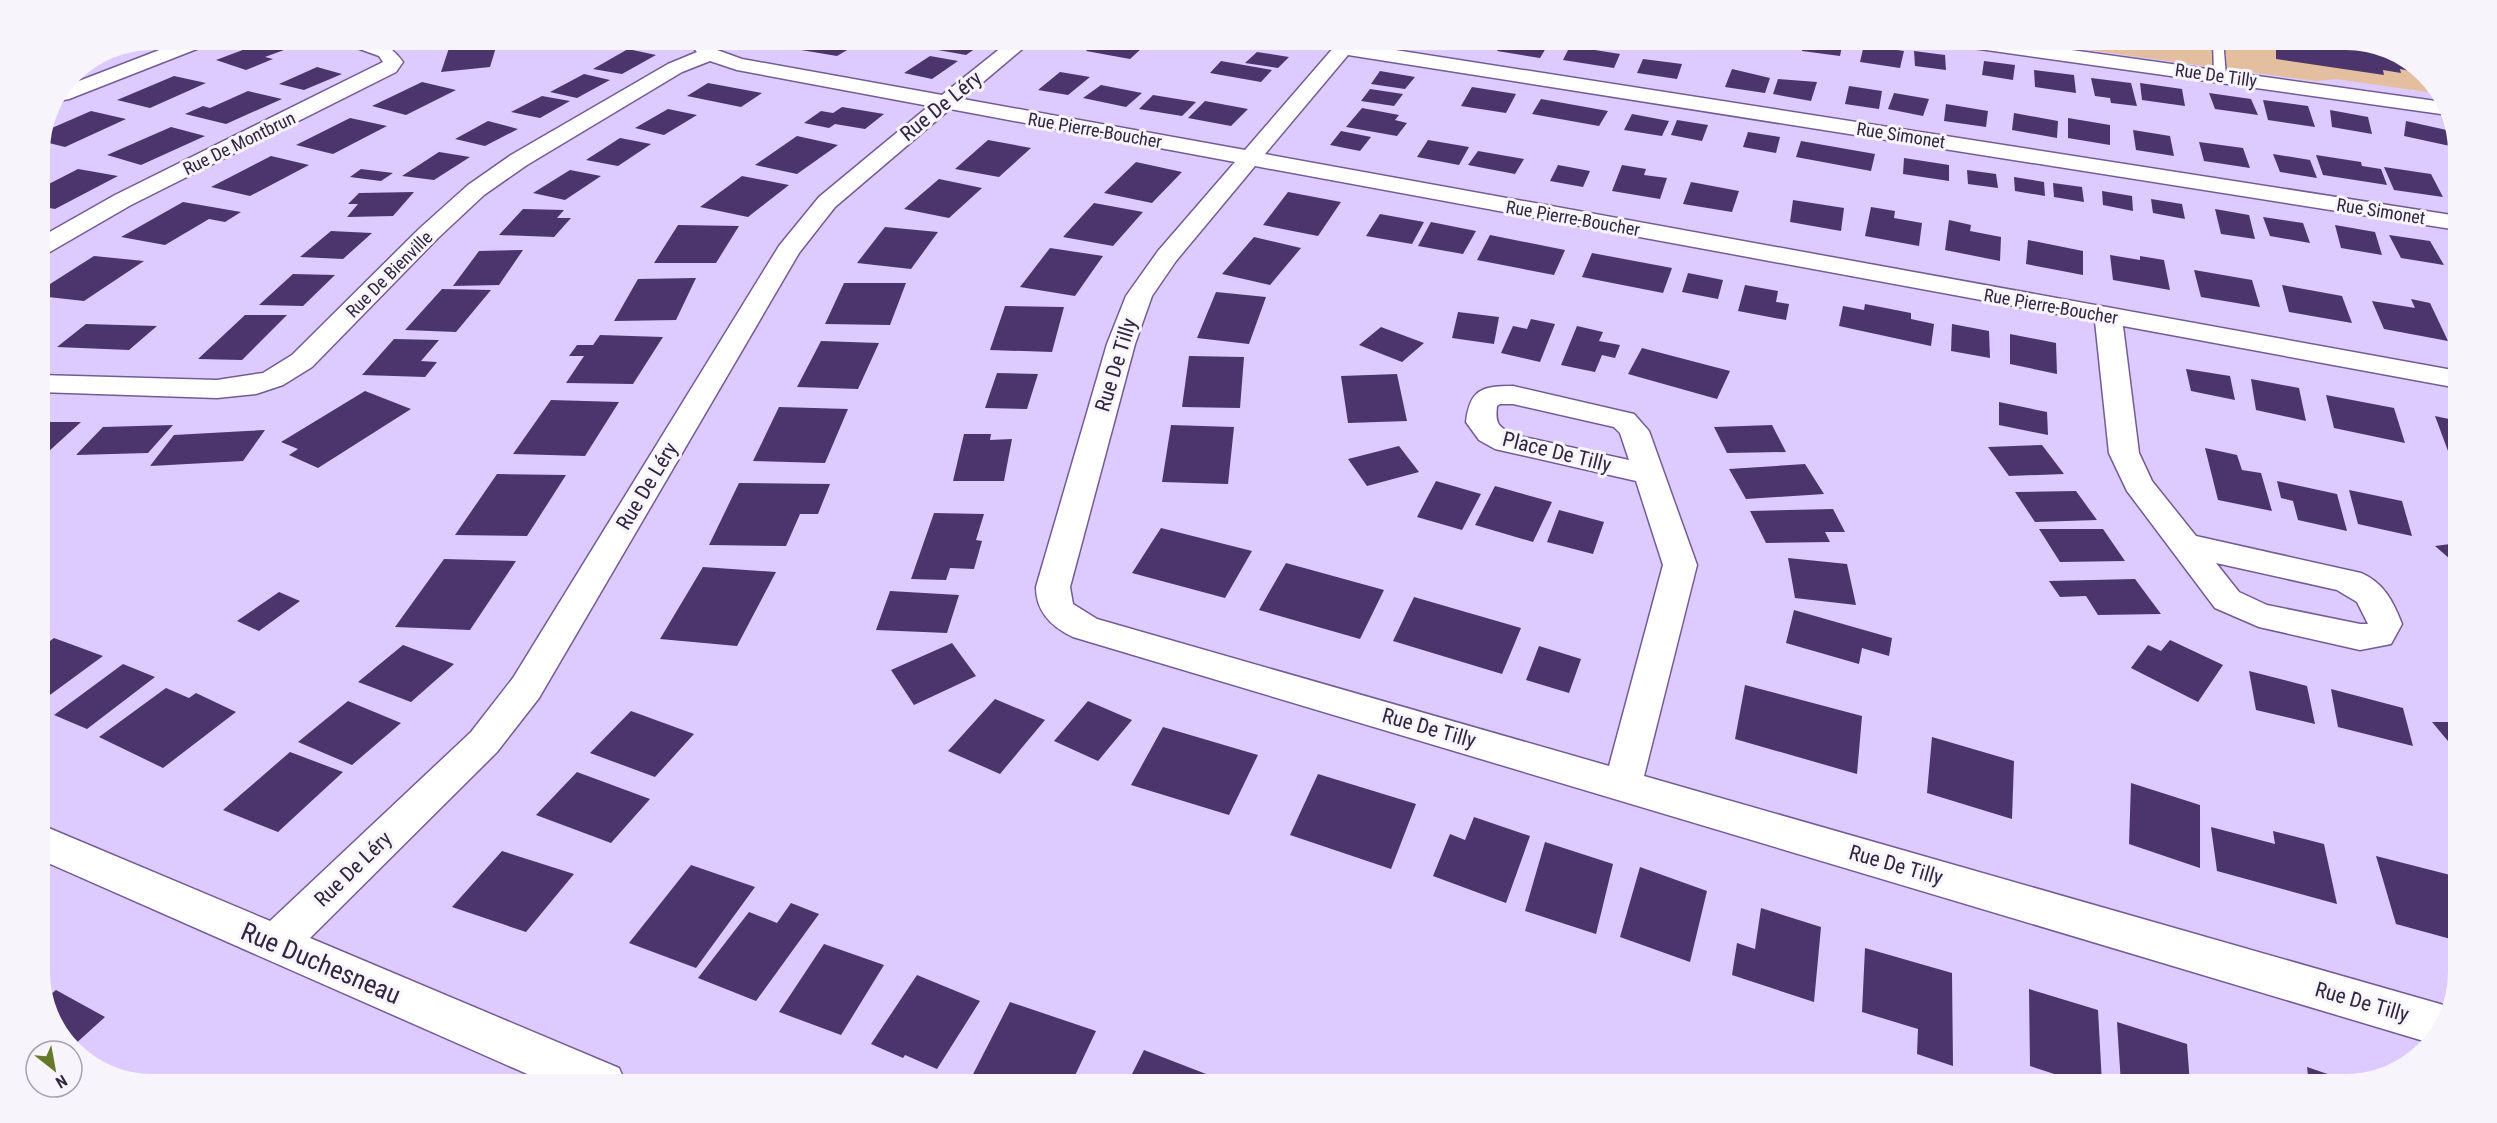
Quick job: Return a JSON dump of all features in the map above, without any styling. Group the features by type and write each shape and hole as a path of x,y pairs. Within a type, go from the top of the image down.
{"street":[{"path":"70,92 177,50"},
{"name":"Rue De Montbrun","path":"50,242 123,200 389,68 393,62 386,52 380,50"},
{"name":"Rue De Bienville","path":"50,383 217,389 256,385 273,379 302,361 429,233 476,190 519,160 675,68 697,50"},
{"name":"Rue Pierre-Boucher","path":"710,50 737,64 2447,378"},
{"name":"Rue De Léry","path":"276,943 484,742 526,688 788,251 827,202 848,182 1010,50"},
{"name":"Rue De Tilly","path":"1342,50 1154,274 1128,319 1053,587 1052,599 1058,611 1070,622 2433,1023"},
{"name":"Rue Simonet","path":"1391,50 2447,221"},
{"name":"Rue De Tilly","path":"2031,50 2437,108"},
{"path":"2108,316 2124,453 2138,484 2227,600 2242,609 2360,637 2379,635 2385,624 2375,598 2360,585 2339,578 2185,545"},
{"name":"Place De Tilly","path":"1623,784 1680,565 1650,474 1634,431 1624,420 1513,395 1493,395 1483,403 1481,422 1489,434 1506,442 1650,474"},
{"name":"Rue Duchesneau","path":"50,846 580,1074"}],"lane":[{"path":"2219,50 2220,76"}],"shaded area":[{"path":"2087,50 2365,51 2396,63 2413,75 2428,92 2336,79 2316,81"}],"building":[{"path":"242,50 284,50 265,57 273,59 246,70 216,60"},
{"path":"448,50 495,50 490,67 441,72"},
{"path":"626,50 656,55 622,74 593,69"},
{"path":"801,50 847,50 837,56"},
{"path":"938,50 973,50 966,55"},
{"path":"1087,50 1140,50 1130,59"},
{"path":"1498,50 1545,50 1540,58"},
{"path":"1568,50 1595,50 1620,54 1614,68 1563,60"},
{"path":"1802,50 1841,50 1840,56"},
{"path":"1863,50 1904,51 1900,68 1860,62"},
{"path":"2276,50 2365,51 2384,57 2406,70 2400,69 2401,73 2383,70 2384,75 2276,59"},
{"path":"1914,51 1945,55 1946,70 1915,66"},
{"path":"1257,52 1289,57 1278,68 1245,63"},
{"path":"930,56 958,61 932,79 904,73"},
{"path":"1643,59 1682,64 1677,79 1637,73"},
{"path":"1221,61 1272,70 1261,82 1210,73"},
{"path":"1984,61 2015,65 2013,80 1982,75"},
{"path":"317,67 342,74 304,90 279,84"},
{"path":"1732,69 1770,78 1765,93 1725,87"},
{"path":"2034,70 2074,75 2076,93 2035,87"},
{"path":"1380,71 1415,77 1405,89 1371,84"},
{"path":"1060,72 1090,77 1068,95 1038,90"},
{"path":"584,74 610,80 577,98 550,92"},
{"path":"174,76 206,83 150,108 117,100"},
{"path":"2091,78 2131,83 2137,106 2111,103 2110,98 2095,96"},
{"path":"1778,79 1817,82 1811,101 1773,94"},
{"path":"422,82 456,90 406,115 372,106"},
{"path":"708,83 762,93 741,107 687,96"},
{"path":"2140,83 2182,89 2185,106 2142,100"},
{"path":"1101,85 1142,93 1126,107 1083,98"},
{"path":"1849,86 1882,91 1879,109 1845,104"},
{"path":"1472,87 1516,94 1506,113 1461,106"},
{"path":"1370,89 1403,94 1394,106 1361,101"},
{"path":"248,91 282,99 226,124 185,114 203,106 210,108"},
{"path":"1894,93 1929,99 1923,116 1888,109"},
{"path":"2209,93 2251,99 2258,115 2215,109"},
{"path":"1153,95 1196,102 1182,116 1139,109"},
{"path":"542,96 570,101 540,118 511,112"},
{"path":"1541,99 1608,111 1599,126 1532,114"},
{"path":"2263,100 2308,106 2315,127 2268,120"},
{"path":"1205,101 1248,109 1231,126 1188,118"},
{"path":"1946,104 1988,111 1986,127 1944,121"},
{"path":"842,107 884,114 865,129 835,124 829,128 804,123 821,111 833,113"},
{"path":"1362,108 1399,115 1395,120 1407,123 1397,136 1346,127"},
{"path":"668,109 697,115 664,135 635,128"},
{"path":"2330,110 2368,117 2372,134 2332,127"},
{"path":"91,111 126,119 65,147 50,143 53,128"},
{"path":"2014,113 2058,121 2057,138 2012,130"},
{"path":"1632,114 1669,121 1662,136 1624,130"},
{"path":"350,118 387,126 333,154 296,145"},
{"path":"2068,118 2110,125 2110,145 2068,138"},
{"path":"1677,120 1708,125 1702,141 1671,135"},
{"path":"488,121 518,129 485,146 455,139"},
{"path":"2406,121 2445,130 2447,145 2404,136"},
{"path":"171,127 205,136 141,165 107,155"},
{"path":"2133,130 2170,136 2174,156 2136,150"},
{"path":"1341,131 1371,137 1360,151 1330,145"},
{"path":"1748,132 1780,137 1776,153 1743,147"},
{"path":"797,136 838,145 797,174 755,165"},
{"path":"620,138 651,144 618,166 586,160"},
{"path":"988,140 1031,148 999,177 955,169"},
{"path":"1428,140 1469,147 1459,165 1417,157"},
{"path":"1801,141 1875,154 1871,171 1796,157"},
{"path":"2199,142 2243,148 2250,168 2204,161"},
{"path":"1478,151 1524,159 1515,174 1468,165"},
{"path":"439,152 470,157 434,180 402,176"},
{"path":"2273,154 2310,160 2317,178 2280,172"},
{"path":"2316,155 2361,162 2362,166 2381,169 2387,185 2323,175"},
{"path":"271,156 309,165 250,196 211,187"},
{"path":"1904,158 1949,165 1949,181 1903,174"},
{"path":"1136,162 1182,172 1152,203 1104,193"},
{"path":"1558,165 1590,171 1583,187 1550,181"},
{"path":"1622,165 1646,169 1644,175 1667,178 1660,199 1612,191"},
{"path":"2384,167 2431,174 2443,197 2394,190"},
{"path":"78,169 118,176 55,209 50,208 50,183"},
{"path":"361,169 393,173 381,181 350,177"},
{"path":"570,170 601,176 565,200 533,193"},
{"path":"1967,170 1996,174 1998,188 1968,184"},
{"path":"742,176 789,185 748,217 700,207"},
{"path":"2014,177 2044,182 2045,196 2015,191"},
{"path":"939,179 982,188 949,218 904,209"},
{"path":"1691,182 1739,191 1732,212 1683,204"},
{"path":"2053,183 2082,187 2084,202 2054,197"},
{"path":"2102,191 2132,196 2133,211 2103,205"},
{"path":"414,192 393,216 347,217 358,204 348,204 359,193"},
{"path":"1288,192 1341,202 1318,236 1263,225"},
{"path":"2151,199 2182,204 2185,219 2153,213"},
{"path":"1793,200 1844,208 1841,231 1790,222"},
{"path":"183,202 241,212 225,222 209,219 165,245 121,237"},
{"path":"1094,203 1143,212 1113,246 1063,237"},
{"path":"1871,207 1895,211 1894,218 1922,223 1919,246 1865,236"},
{"path":"523,209 564,210 557,218 571,218 554,237 499,235"},
{"path":"2215,209 2249,215 2255,239 2221,234"},
{"path":"1380,214 1424,222 1412,244 1366,236"},
{"path":"2263,217 2303,223 2310,243 2270,236"},
{"path":"1949,220 1971,225 1970,231 2001,237 2000,261 1945,250"},
{"path":"1431,222 1476,231 1463,254 1418,246"},
{"path":"678,225 739,226 716,263 654,263"},
{"path":"2335,225 2375,232 2382,255 2341,248"},
{"path":"885,227 938,232 911,269 857,263"},
{"path":"331,231 372,233 343,259 300,257"},
{"path":"1490,235 1565,250 1554,275 1477,260"},
{"path":"2389,235 2430,241 2444,265 2401,258"},
{"path":"1254,237 1301,248 1270,285 1222,274"},
{"path":"2028,240 2083,251 2083,275 2026,264"},
{"path":"1050,248 1103,256 1075,296 1020,287"},
{"path":"523,250 499,285 453,286 479,251"},
{"path":"1592,253 1672,268 1663,293 1582,277"},
{"path":"2110,255 2140,260 2140,256 2164,260 2170,290 2113,280"},
{"path":"94,256 144,261 84,301 50,297 50,284"},
{"path":"2194,270 2252,280 2260,307 2201,297"},
{"path":"1688,273 1723,280 1718,299 1682,292"},
{"path":"293,274 335,275 303,306 259,305"},
{"path":"696,278 676,320 614,321 638,279"},
{"path":"844,283 906,283 890,325 825,324"},
{"path":"1745,285 1778,291 1776,302 1789,304 1786,320 1738,311"},
{"path":"2282,285 2342,296 2352,323 2289,312"},
{"path":"442,289 491,290 456,332 405,330"},
{"path":"1216,292 1266,297 1249,344 1197,338"},
{"path":"2411,299 2430,303 2447,341 2384,329 2372,301 2415,308"},
{"path":"1865,304 1911,313 1911,319 1934,324 1931,346 1839,326 1843,306 1864,310"},
{"path":"1005,306 1064,307 1052,352 990,350"},
{"path":"1458,312 1499,317 1494,344 1452,338"},
{"path":"245,315 287,315 242,360 198,359"},
{"path":"1531,319 1555,324 1540,362 1501,353 1513,326 1527,329"},
{"path":"86,324 157,326 129,350 57,347"},
{"path":"1952,324 1989,331 1990,358 1951,351"},
{"path":"1577,326 1603,332 1599,341 1620,345 1615,358 1602,355 1595,372 1561,365"},
{"path":"1381,327 1424,343 1402,362 1359,345"},
{"path":"2010,334 2056,343 2057,374 2010,364"},
{"path":"600,335 663,337 633,384 566,383 584,356 569,356 577,345 593,345"},
{"path":"394,339 439,340 421,361 437,362 425,377 362,375"},
{"path":"821,341 879,343 858,389 797,387"},
{"path":"1642,348 1730,371 1717,399 1628,374"},
{"path":"1189,356 1244,357 1240,408 1182,407"},
{"path":"2186,369 2230,376 2235,400 2191,391"},
{"path":"997,373 1038,374 1027,409 985,408"},
{"path":"1397,374 1407,421 1348,423 1341,376"},
{"path":"2251,379 2299,388 2306,421 2256,410"},
{"path":"365,391 411,409 318,468 289,455 298,449 281,442"},
{"path":"2326,395 2394,408 2405,443 2334,428"},
{"path":"551,400 619,402 585,456 513,454"},
{"path":"1999,402 2047,412 2048,435 1999,425"},
{"path":"779,407 848,409 825,463 753,461"},
{"path":"2435,416 2447,419 2447,449"},
{"path":"50,422 81,422 50,450"},
{"path":"173,425 148,453 76,455 103,427"},
{"path":"1171,425 1234,427 1228,484 1162,482"},
{"path":"1772,425 1786,452 1727,453 1714,427"},
{"path":"265,430 243,461 150,466 174,435"},
{"path":"964,434 991,434 990,440 1012,439 1004,481 953,481"},
{"path":"2042,445 2064,474 2009,476 1988,447"},
{"path":"1399,446 1419,472 1367,486 1348,459"},
{"path":"2205,448 2237,455 2242,470 2261,473 2272,511 2218,500"},
{"path":"1805,464 1824,494 1746,499 1729,469"},
{"path":"497,474 566,475 527,536 455,535"},
{"path":"1436,481 1481,494 1462,530 1417,517"},
{"path":"2277,481 2337,494 2347,531 2298,520 2293,501 2281,498"},
{"path":"739,483 830,484 818,514 800,514 786,546 709,545"},
{"path":"1495,486 1552,502 1533,542 1475,525"},
{"path":"2349,490 2402,501 2412,536 2358,524"},
{"path":"2076,491 2097,520 2035,522 2015,492"},
{"path":"1833,509 1845,532 1825,532 1830,542 1766,543 1750,511"},
{"path":"1559,510 1604,522 1593,554 1547,542"},
{"path":"934,513 984,514 976,540 982,541 974,569 950,568 946,580 911,579"},
{"path":"1161,528 1252,551 1225,598 1132,573"},
{"path":"2039,529 2103,529 2125,561 2060,562"},
{"path":"2447,544 2447,557 2435,546"},
{"path":"1788,558 1847,564 1856,605 1795,598"},
{"path":"444,559 516,561 470,630 395,627"},
{"path":"1286,563 1384,590 1360,639 1259,610"},
{"path":"703,567 776,572 737,646 660,639"},
{"path":"2135,579 2161,614 2098,615 2086,596 2060,597 2049,581"},
{"path":"890,591 959,595 947,633 876,630"},
{"path":"279,592 300,601 259,631 237,621"},
{"path":"1414,597 1521,628 1502,674 1393,641"},
{"path":"1794,610 1892,638 1889,656 1862,648 1859,664 1786,643"},
{"path":"54,638 103,656 50,695 50,641"},
{"path":"2170,640 2223,665 2198,702 2131,668 2148,645 2161,651"},
{"path":"952,643 976,676 914,705 891,670"},
{"path":"403,645 454,664 411,702 358,682"},
{"path":"1539,646 1581,659 1569,693 1526,680"},
{"path":"123,664 155,677 87,729 54,715"},
{"path":"2249,671 2307,686 2315,724 2256,710"},
{"path":"1745,685 1862,716 1857,774 1735,739"},
{"path":"166,688 189,698 196,693 236,712 163,768 99,737"},
{"path":"2331,689 2403,708 2413,746 2338,727"},
{"path":"995,699 1045,720 1000,774 948,751"},
{"path":"348,701 401,723 352,765 298,742"},
{"path":"1088,701 1132,720 1098,761 1054,741"},
{"path":"631,711 694,734 655,777 590,753"},
{"path":"2432,722 2448,722 2448,741"},
{"path":"1163,727 1258,755 1229,815 1131,785"},
{"path":"1932,737 2014,761 2012,819 1927,793"},
{"path":"290,752 343,772 278,832 223,810"},
{"path":"577,772 650,799 611,843 536,815"},
{"path":"1318,774 1416,804 1391,869 1290,835"},
{"path":"2131,783 2200,805 2200,868 2129,844"},
{"path":"1474,817 1530,836 1506,903 1433,876 1450,834 1465,840"},
{"path":"2211,827 2275,844 2273,831 2324,844 2337,904 2217,871"},
{"path":"1545,842 1613,864 1596,934 1525,911"},
{"path":"502,851 574,874 526,932 452,907"},
{"path":"2376,856 2448,874 2448,938 2396,924"},
{"path":"691,865 755,887 696,968 629,943"},
{"path":"1640,867 1707,891 1690,962 1620,937"},
{"path":"791,903 819,914 756,1001 698,978 749,912 777,923"},
{"path":"1761,908 1821,927 1814,1002 1732,975 1737,943 1755,949"},
{"path":"824,944 884,965 841,1035 779,1012"},
{"path":"1865,948 1952,973 1953,1066 1917,1054 1918,1029 1862,1012"},
{"path":"917,975 980,1001 937,1069 871,1044"},
{"path":"2029,989 2098,1010 2101,1074 2054,1074 2030,1066"},
{"path":"56,990 105,1017 81,1039 75,1039 55,1004 52,993"},
{"path":"1010,1002 1096,1031 1076,1074 973,1074"},
{"path":"2117,1022 2187,1044 2189,1074 2120,1074"},
{"path":"1144,1050 1206,1074 1132,1074"},
{"path":"2307,1067 2328,1074 2308,1074"}]}
